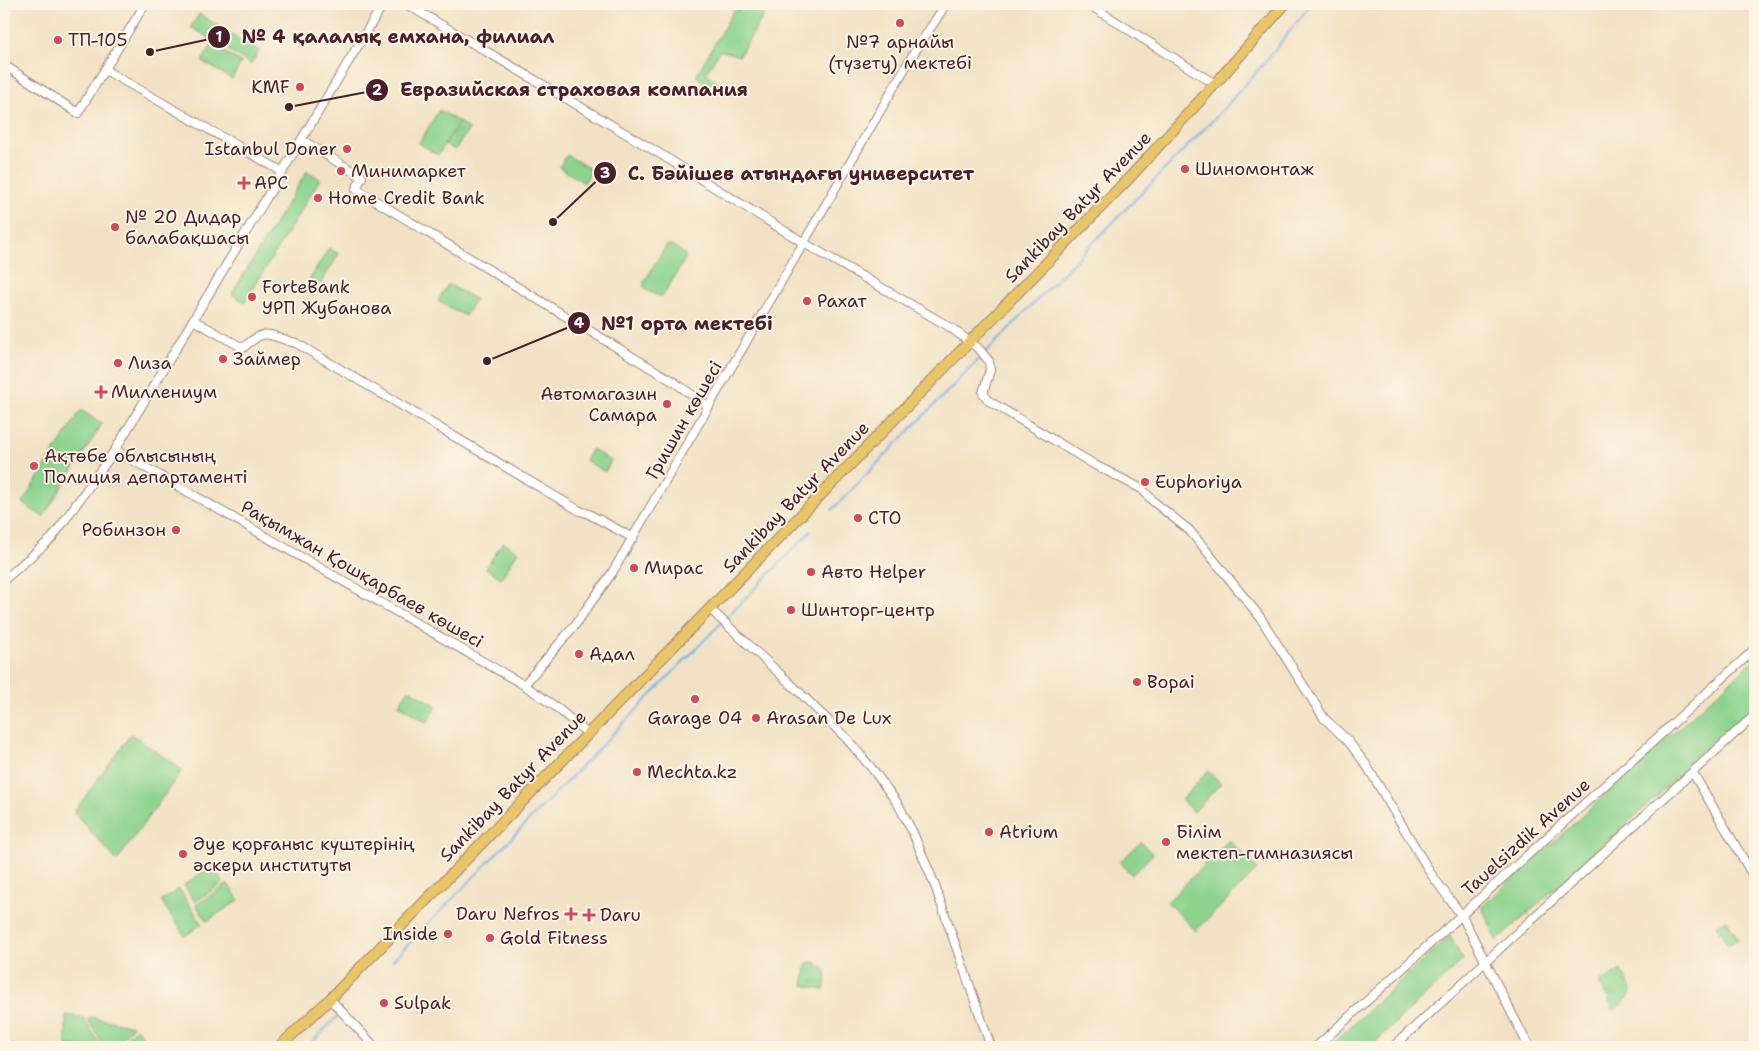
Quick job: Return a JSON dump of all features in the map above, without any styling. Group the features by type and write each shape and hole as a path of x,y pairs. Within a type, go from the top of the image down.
{"main road":[{"name":"Sankibay Batyr Avenue","path":"279,1047 330,998 710,608 975,346 1215,84 1285,4"}],"street":[{"path":"4,65 78,113 144,4"},
{"path":"4,580 52,538 116,450 383,4"},
{"path":"406,4 649,148 804,243 950,327 975,346 989,361 990,370 983,393 989,401 1050,436 1095,465 1142,489 1154,502 1189,530 1260,617 1324,718 1348,741 1367,766 1431,874 1462,916 1529,1047"},
{"name":"Гришин көшесі","path":"524,685 575,625 634,538 912,56 946,4"},
{"path":"1088,4 1215,84"},
{"path":"1102,12 1107,4"},
{"path":"105,70 283,172"},
{"path":"302,140 362,177 356,189 674,382 709,407"},
{"path":"194,320 243,348 259,336 270,334 282,340 296,343 580,511 634,538"},
{"name":"Рақымжан Қошқарбаев көшесі","path":"116,450 524,685 556,707 587,733"},
{"path":"710,608 846,739 874,771 898,804 913,833 934,883 991,1047"},
{"name":"Tauelsizdik Avenue","path":"1316,1047 1755,649"},
{"path":"1393,1047 1755,715"},
{"path":"1693,772 1755,879"},
{"path":"330,998 376,1047"}],"green space":[{"path":"743,4 766,4 762,11 764,15 739,56 720,50 706,73 722,86 718,92 696,76 734,10 739,11"},
{"path":"199,14 259,51 251,64 191,27"},
{"path":"212,45 241,62 232,79 202,61"},
{"path":"439,110 459,122 438,155 419,143"},
{"path":"459,122 469,129 455,150 445,144"},
{"path":"567,155 592,170 584,183 559,167"},
{"path":"307,171 320,179 245,302 232,294"},
{"path":"667,245 681,251 685,255 685,259 661,296 654,294 644,287 644,282"},
{"path":"329,248 339,254 313,296 303,290"},
{"path":"448,284 475,299 465,316 438,301"},
{"path":"81,410 102,424 43,517 22,503"},
{"path":"592,449 611,461 605,472 585,460"},
{"path":"503,542 518,552 501,578 486,568"},
{"path":"1755,659 1755,708 1497,941 1482,907"},
{"path":"409,689 437,706 427,723 399,705"},
{"path":"131,734 182,770 117,861 74,812"},
{"path":"1208,771 1221,783 1194,812 1181,800"},
{"path":"1229,840 1258,869 1196,931 1167,902"},
{"path":"1141,842 1153,854 1132,875 1120,862"},
{"path":"212,866 223,883 195,902 184,885"},
{"path":"228,884 239,900 207,921 196,905"},
{"path":"179,889 202,924 185,936 161,901"},
{"path":"1727,920 1738,939 1728,945 1717,926"},
{"path":"1450,936 1463,960 1370,1047 1328,1047"},
{"path":"816,962 818,967 823,966 827,976 824,990 803,985 807,963"},
{"path":"1621,970 1631,992 1626,1000 1614,1011 1599,982"},
{"path":"66,1015 84,1018 101,1047 66,1047"},
{"path":"91,1017 133,1026 114,1047 104,1047 88,1019"},
{"path":"136,1028 147,1042 147,1047 118,1047"}],"waterway":[{"path":"985,353 1217,116 1267,60 1311,4"},
{"path":"832,510 982,356"},
{"path":"725,619 811,531"},
{"path":"393,960 722,622"},
{"path":"307,1047 337,1017"}],"place":[{"name":"№7 арнайы (түзету) мектебі","path":"900,23"},
{"name":"ТП-105","path":"58,40"},
{"name":"№ 4 қалалық емхана, филиал","path":"150,52"},
{"name":"KMF","path":"300,87"},
{"name":"Евразийская страховая компания","path":"289,107"},
{"name":"Istanbul Doner","path":"347,149"},
{"name":"Шиномонтаж","path":"1185,169"},
{"name":"Минимаркет","path":"341,171"},
{"name":"АРС","path":"244,183"},
{"name":"Home Credit Bank","path":"318,198"},
{"name":"С. Бәйішев атындағы университет","path":"553,222"},
{"name":"№ 20 Дидар балабақшасы","path":"115,227"},
{"name":"ForteBank УРП Жубанова","path":"252,297"},
{"name":"Рахат","path":"807,301"},
{"name":"Займер","path":"223,359"},
{"name":"№1 орта мектебі","path":"487,361"},
{"name":"Лиза","path":"118,363"},
{"name":"Миллениум","path":"101,392"},
{"name":"Автомагазин Самара","path":"667,404"},
{"name":"Ақтөбе облысының Полиция департаменті","path":"34,466"},
{"name":"Euphoriya","path":"1145,482"},
{"name":"СТО","path":"858,518"},
{"name":"Робинзон","path":"176,530"},
{"name":"Мирас","path":"634,568"},
{"name":"Авто Helper","path":"811,572"},
{"name":"Шинторг-центр","path":"791,610"},
{"name":"Адал","path":"579,654"},
{"name":"Bopai","path":"1137,682"},
{"name":"Garage 04","path":"695,699"},
{"name":"Arasan De Lux","path":"756,718"},
{"name":"Mechta.kz","path":"637,772"},
{"name":"Atrium","path":"989,832"},
{"name":"Білім мектеп-гимназиясы","path":"1166,842"},
{"name":"Әуе қорғаныс күштерінің әскери институты","path":"183,854"},
{"name":"Daru Nefros","path":"571,914"},
{"name":"Daru","path":"589,915"},
{"name":"Inside","path":"448,934"},
{"name":"Gold Fitness","path":"490,938"},
{"name":"Sulpak","path":"384,1003"}]}
